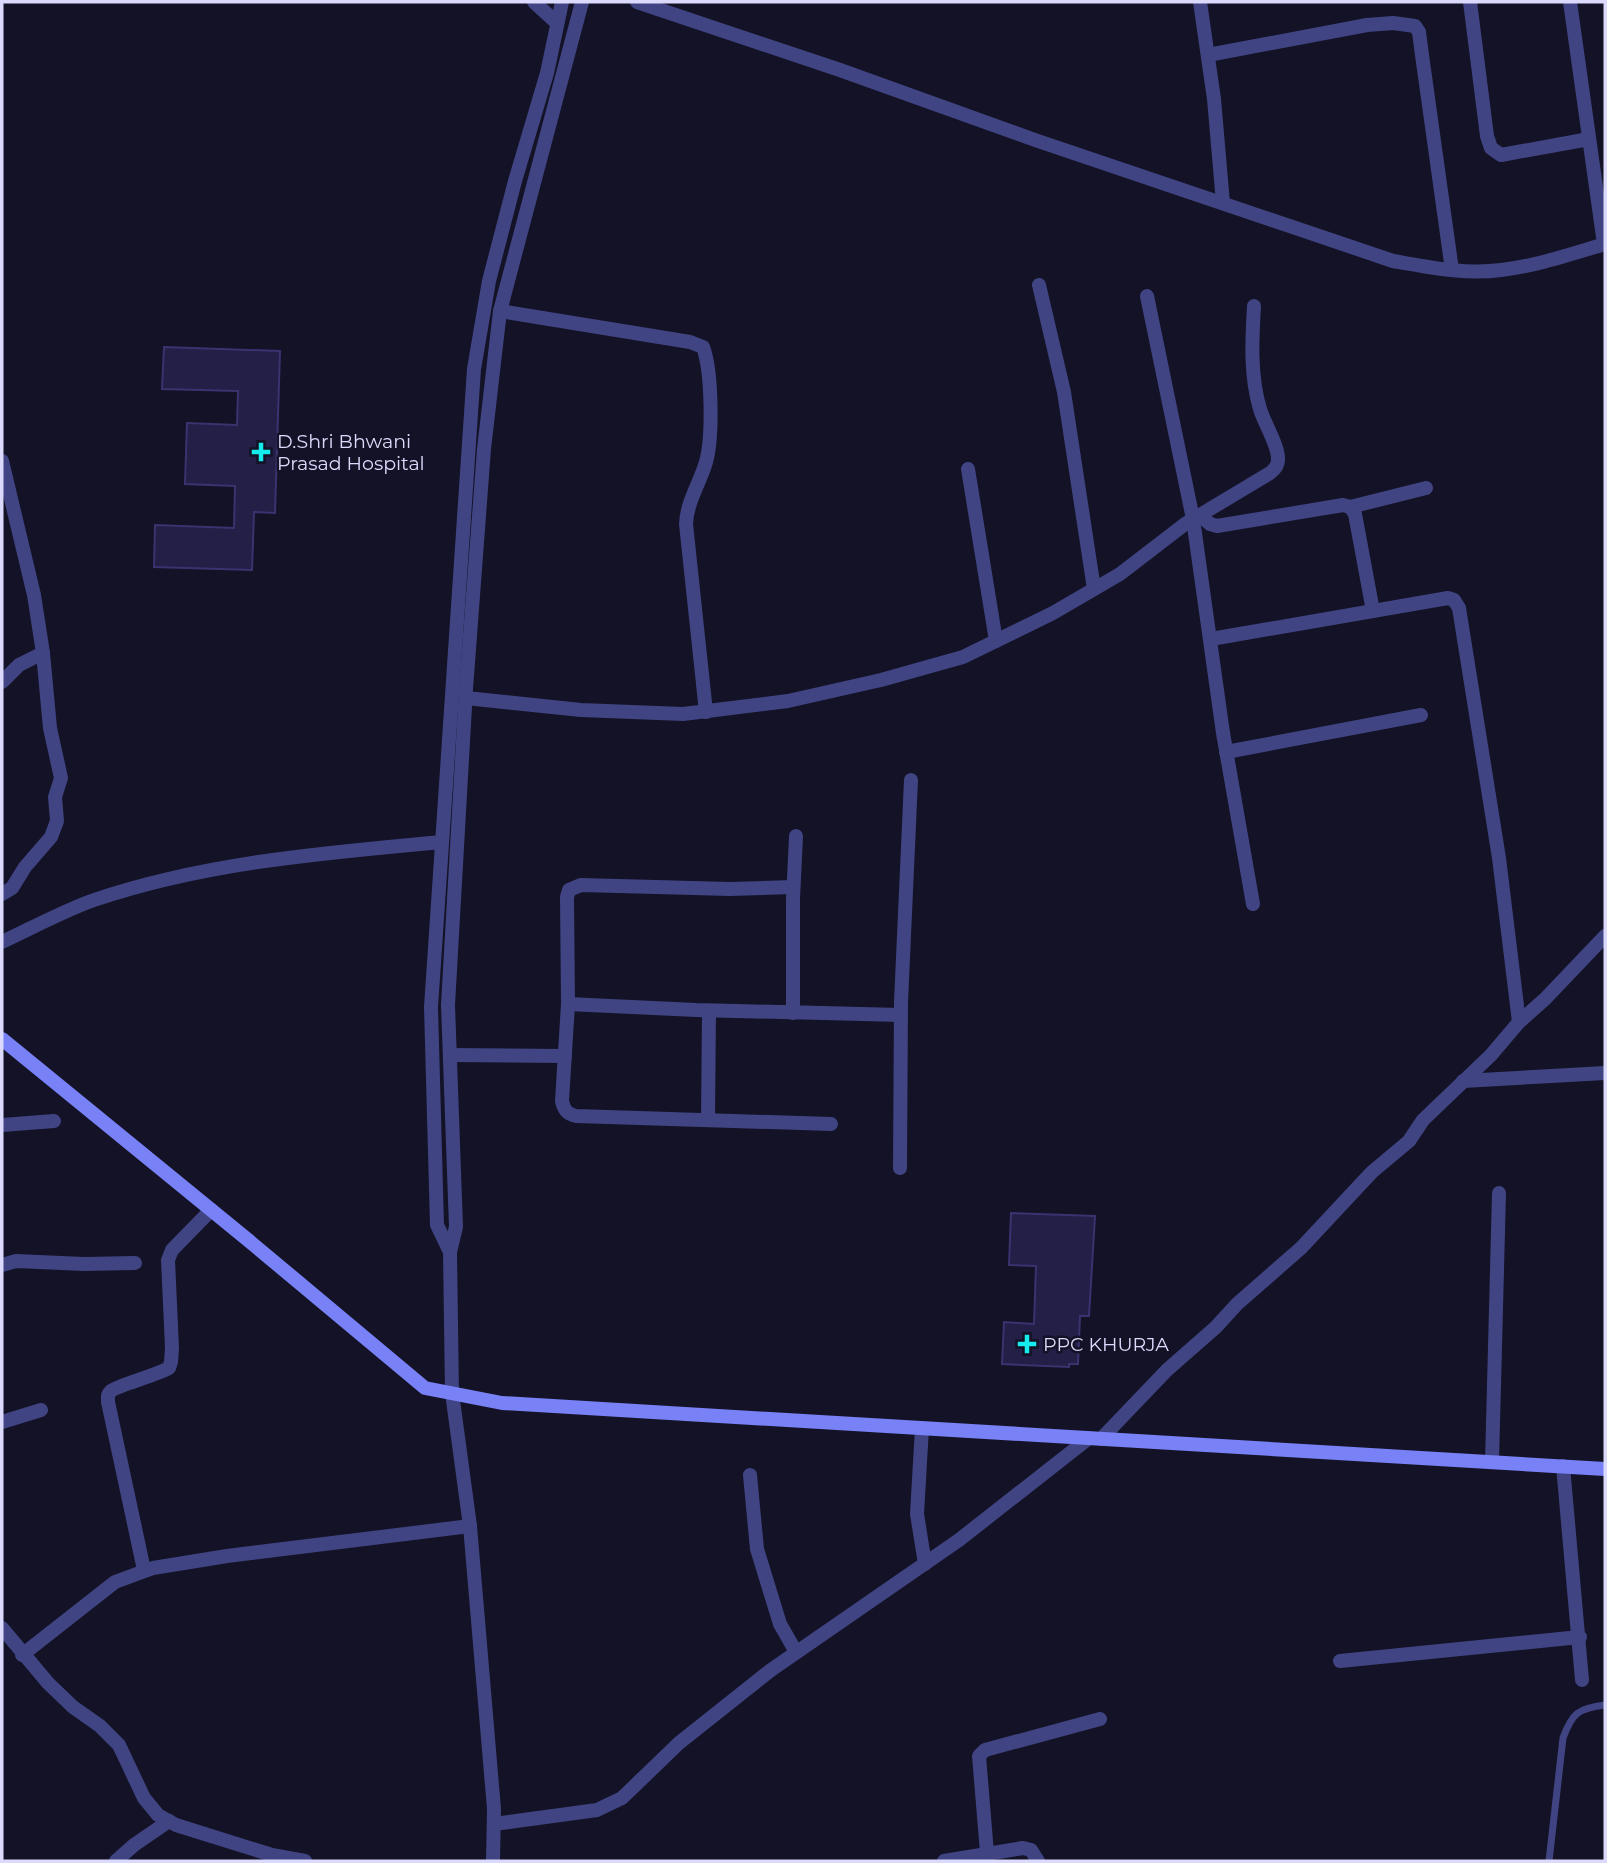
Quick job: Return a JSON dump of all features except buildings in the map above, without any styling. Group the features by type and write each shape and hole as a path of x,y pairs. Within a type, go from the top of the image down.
{"main road":[{"path":"2,1039 425,1388 502,1403 1605,1469"}],"street":[{"path":"534,2 557,23"},
{"path":"450,1252 437,1225 431,1007 474,369 489,281 547,73 561,2"},
{"path":"637,2 1393,261 1452,270 1497,271 1527,267 1604,244 1570,2"},
{"path":"1200,2 1223,203"},
{"path":"1470,2 1491,148 1501,155 1589,139"},
{"path":"493,1861 494,1824 470,1526 452,1394 450,1252 456,1227 448,1004 484,449 500,312 579,8"},
{"path":"1208,55 1367,25 1393,23 1415,26 1419,32 1452,270"},
{"path":"1039,285 1064,393 1094,589"},
{"path":"1147,296 1197,517 1226,752 1253,904"},
{"path":"466,698 581,710 683,714 788,701 881,680 963,657 1053,613 1120,574 1197,517 1270,473 1279,461 1256,389 1252,344 1254,306"},
{"path":"500,312 690,342 703,347 709,394 709,447 687,511 686,524 706,712"},
{"path":"2,461 34,595 50,728 61,778 55,797 57,821 51,837 25,867 19,881 2,894"},
{"path":"968,469 996,641"},
{"path":"1197,517 1217,526 1343,505 1350,507 1426,488"},
{"path":"1350,507 1355,514 1373,611"},
{"path":"1212,639 1448,598 1454,600 1459,608 1499,858 1519,1022"},
{"path":"2,682 19,665 43,653"},
{"path":"1226,752 1421,715"},
{"path":"900,1168 901,1015 911,780"},
{"path":"793,1013 793,887 796,836"},
{"path":"2,942 92,901 146,884 273,858 441,842"},
{"path":"793,887 730,889 574,886 569,890 568,1004 562,1101 568,1114 576,1116 831,1124"},
{"path":"494,1824 597,1810 622,1798 678,1742 796,1653 959,1540 1095,1439 1167,1370 1216,1328 1237,1304 1301,1248 1372,1172 1409,1141 1423,1120 1491,1055 1519,1022 1545,999 1605,936"},
{"path":"568,1004 709,1011 901,1015"},
{"path":"708,1120 709,1011"},
{"path":"450,1055 565,1056"},
{"path":"1463,1081 1605,1073"},
{"path":"2,1125 54,1121"},
{"path":"1492,1462 1499,1193"},
{"path":"144,1570 108,1395 113,1389 169,1368 172,1348 168,1260 172,1250 211,1210"},
{"path":"2,1265 16,1261 135,1263"},
{"path":"2,1422 41,1410"},
{"path":"922,1428 917,1514 925,1563"},
{"path":"1563,1466 1582,1680"},
{"path":"750,1475 757,1549 780,1624 796,1653"},
{"path":"22,1655 115,1582 144,1570 227,1556 470,1526"},
{"path":"2,1628 22,1655 56,1691 119,1745 144,1798 158,1815 169,1821 272,1854 305,1861"},
{"path":"1340,1661 1580,1637"},
{"path":"987,1853 979,1756 985,1750 1100,1720"},
{"path":"116,1861 169,1821"},
{"path":"944,1861 1023,1848 1031,1850 1038,1861"}],"lane":[{"path":"1549,1861 1563,1738 1569,1720 1578,1712 1605,1705"}],"place":[{"name":"D.Shri Bhwani Prasad Hospital","path":"261,452"},
{"name":"PPC KHURJA","path":"1027,1344"}]}
